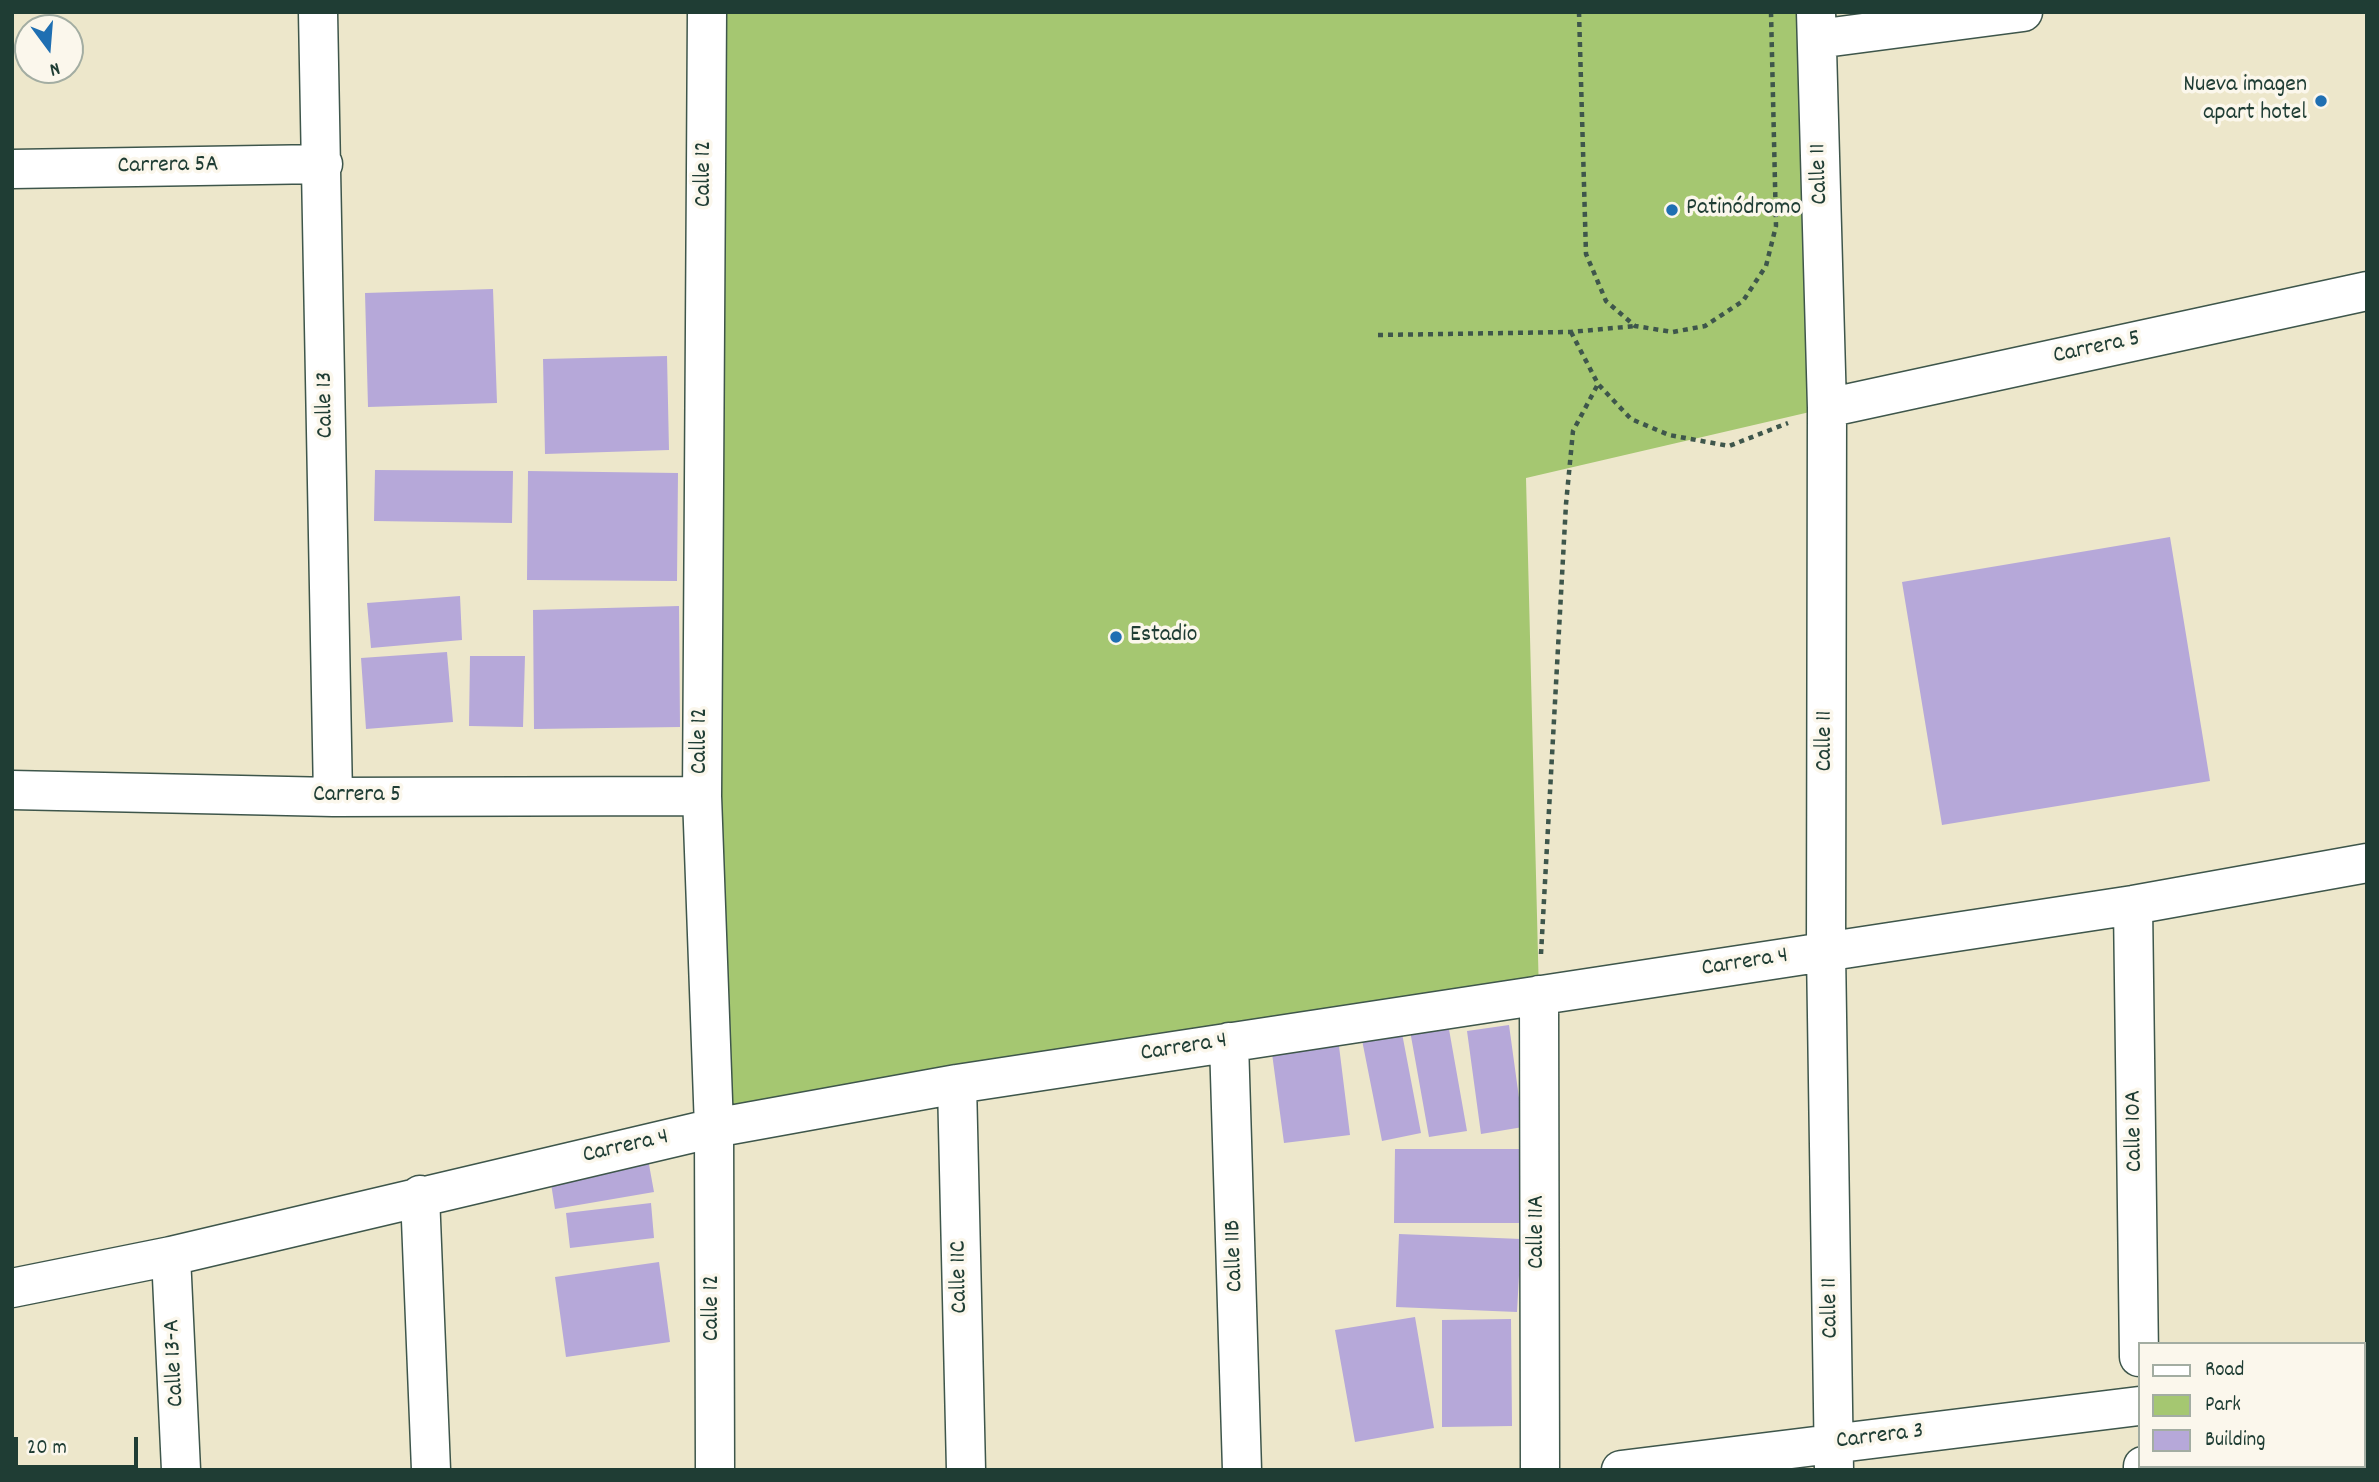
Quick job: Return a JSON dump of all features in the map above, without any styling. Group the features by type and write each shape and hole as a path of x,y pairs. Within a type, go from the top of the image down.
{"street":[{"name":"Calle 13","path":"318,12 323,164 332,797"},
{"name":"Calle 12","path":"707,12 702,796 714,1128 715,1470"},
{"path":"1817,26 2024,12"},
{"name":"Calle 11","path":"1817,26 1827,408 1826,951 1834,1457"},
{"name":"Carrera 5A","path":"12,169 323,164"},
{"name":"Carrera 5","path":"1827,408 2367,291"},
{"name":"Carrera 5","path":"12,790 332,797 702,796"},
{"name":"Carrera 4","path":"12,1288 171,1256 420,1195 714,1128 957,1084 2133,905 2367,863"},
{"name":"Calle 10A","path":"2133,905 2139,1342"},
{"name":"Calle 11A","path":"1539,995 1540,1470"},
{"name":"Calle 11B","path":"1229,1042 1242,1470"},
{"name":"Calle 11C","path":"957,1084 966,1470"},
{"path":"420,1195 431,1470"},
{"name":"Calle 13-A","path":"171,1256 181,1470"},
{"name":"Carrera 3","path":"1621,1470 1834,1457 2138,1406"}],"path":[{"path":"1579,12 1586,254 1606,301 1635,326"},
{"path":"1378,335 1571,332 1635,326 1673,332 1706,326 1743,301 1766,266 1776,226 1771,12"},
{"path":"1571,332 1598,384 1631,419 1669,435 1728,446 1827,408"},
{"path":"1539,995 1568,480 1573,431 1598,384"}],"green space":[{"name":"Estadio","path":"707,12 1816,12 1827,408 1526,478 1539,995 714,1128"}],"building":[{"path":"493,289 497,403 368,407 365,293"},
{"path":"667,356 669,450 545,454 543,359"},
{"path":"375,470 513,471 512,523 374,521"},
{"path":"528,471 678,473 677,581 527,580"},
{"path":"2170,537 2210,781 1942,825 1902,582"},
{"path":"460,596 462,640 371,648 367,603"},
{"path":"679,606 680,727 534,729 533,610"},
{"path":"447,652 453,722 366,729 361,658"},
{"path":"470,656 525,656 523,727 469,726"},
{"path":"1447,1018 1467,1131 1429,1137 1409,1025"},
{"path":"1509,1025 1523,1127 1481,1134 1467,1031"},
{"path":"1401,1028 1421,1133 1382,1141 1361,1035"},
{"path":"1338,1038 1350,1135 1284,1143 1271,1046"},
{"path":"1395,1149 1519,1149 1519,1223 1394,1223"},
{"path":"648,1159 654,1192 555,1209 550,1177"},
{"path":"651,1203 654,1238 570,1248 566,1213"},
{"path":"1399,1234 1521,1239 1517,1312 1396,1307"},
{"path":"659,1262 670,1342 566,1357 555,1277"},
{"path":"1415,1317 1434,1428 1355,1442 1335,1330"},
{"path":"1511,1319 1512,1426 1442,1427 1442,1320"}],"place":[{"name":"Nueva imagen apart hotel","path":"2321,101"},
{"name":"Patinódromo","path":"1672,210"},
{"name":"Estadio","path":"1116,637"}]}
